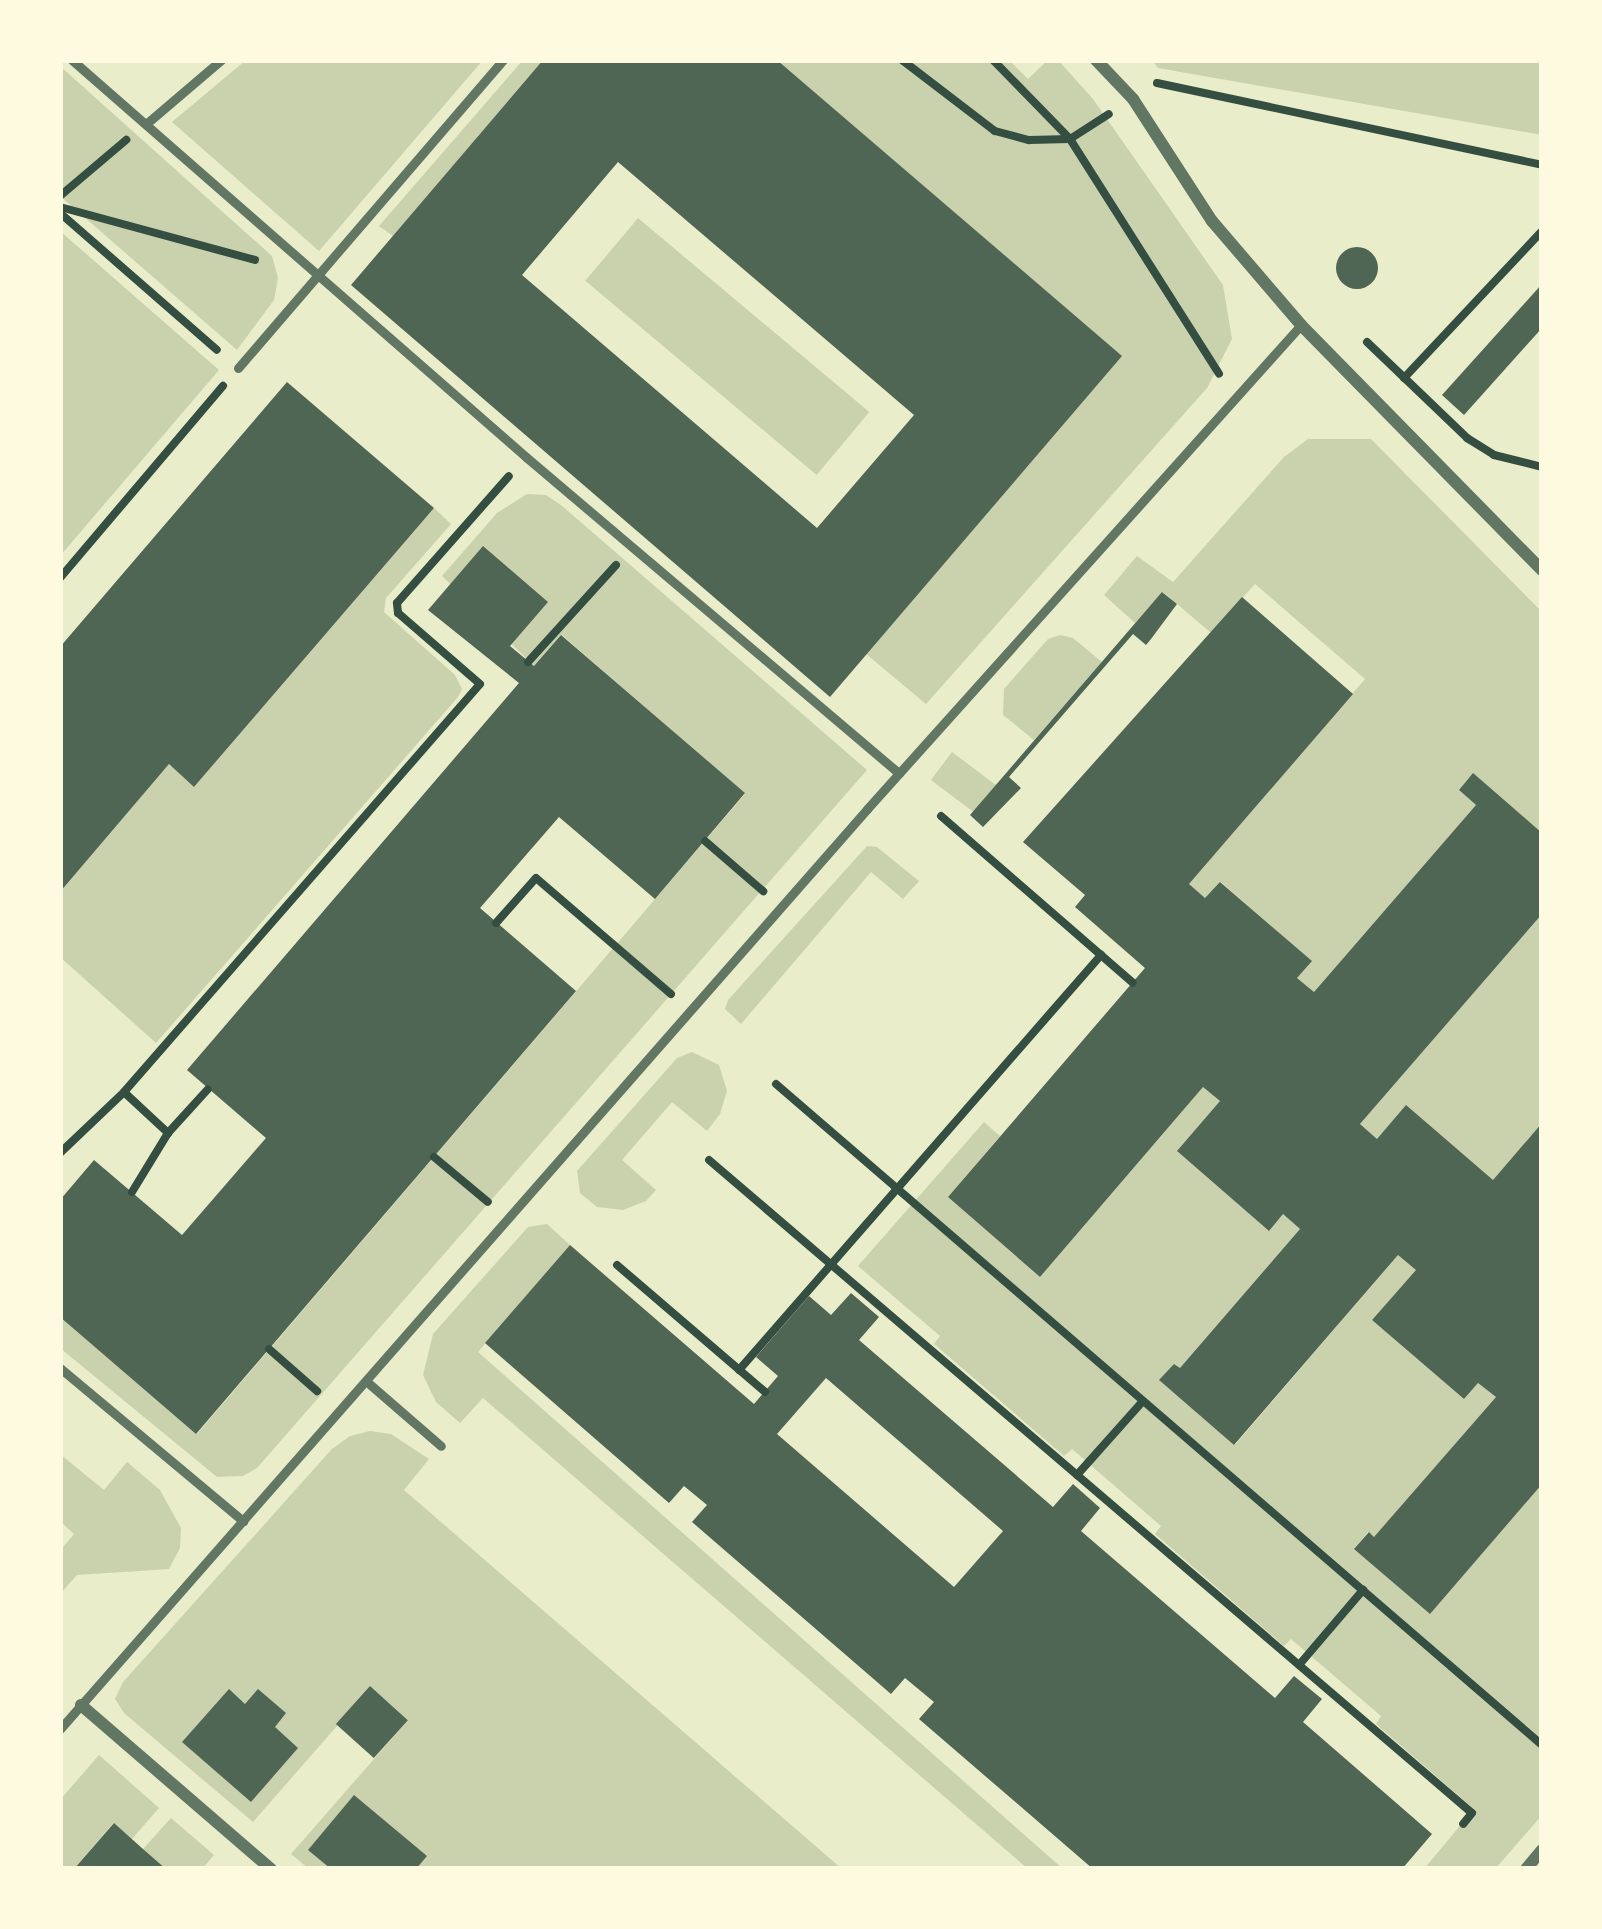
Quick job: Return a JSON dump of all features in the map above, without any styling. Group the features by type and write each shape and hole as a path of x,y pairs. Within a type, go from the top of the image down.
{"street":[{"path":"1096,60 1133,98 1212,221 1301,325 1539,560"},
{"path":"81,1706 271,1869"},
{"path":"1526,1869 1542,1850"}],"lane":[{"path":"72,60 526,457 899,772"},
{"path":"146,124 221,60"},
{"path":"238,368 502,60"},
{"path":"60,1729 899,772 1301,325"},
{"path":"60,1369 243,1521"},
{"path":"366,1381 441,1446"}],"path":[{"path":"902,60 995,130 1029,140 1070,140 1159,82 1542,165"},
{"path":"993,60 1070,140 1235,394"},
{"path":"1151,71 1168,100"},
{"path":"60,196 146,124"},
{"path":"60,210 317,277"},
{"path":"60,210 238,368 60,578"},
{"path":"1404,377 1542,231"},
{"path":"1360,335 1467,438 1494,455 1542,467"},
{"path":"60,1153 88,1120 124,1092 480,684 398,613 397,603 526,457"},
{"path":"528,662 633,547"},
{"path":"941,816 1133,983"},
{"path":"705,841 781,907"},
{"path":"496,923 536,878 691,1011"},
{"path":"739,1370 1101,955"},
{"path":"776,1084 1542,1745"},
{"path":"132,1192 168,1132 208,1088"},
{"path":"124,1092 168,1132"},
{"path":"434,1156 508,1219"},
{"path":"709,1160 1472,1813 1463,1824"},
{"path":"617,1265 765,1392"},
{"path":"269,1349 339,1411"},
{"path":"1077,1475 1143,1401"},
{"path":"1299,1665 1363,1590"}],"green space":[{"path":"246,60 483,60 319,251 172,122"},
{"path":"523,60 543,60 393,236 379,226"},
{"path":"777,60 1009,60 1028,79 1048,60 1058,60 1093,99 1223,285 1232,339 1207,388 926,704 866,654 1121,356"},
{"path":"1152,60 1542,60 1542,135 1158,68"},
{"path":"60,66 272,256 278,278 274,300 237,350 60,196"},
{"path":"638,218 869,412 817,475 585,281"},
{"path":"60,231 219,370 60,556"},
{"path":"1308,439 1371,439 1542,612 1542,833 1473,774 1459,790 1476,805 1314,992 1297,978 1311,961 1221,882 1205,898 1189,884 1365,679 1255,584 1211,633 1163,592 1135,623 1104,595 1137,556 1173,582 1284,457"},
{"path":"527,494 546,495 561,505 867,770 257,1468 243,1476 217,1477 60,1348 60,1317 197,1434 745,794 562,635 534,666 442,576 497,513"},
{"path":"434,508 451,524 386,598 384,612 455,675 462,689 458,697 156,1043 60,957 60,892 169,764 195,786"},
{"path":"1073,638 1102,662 1034,740 1003,715 1004,689 1048,639"},
{"path":"952,752 996,785 975,813 931,780"},
{"path":"867,846 877,847 919,881 903,899 871,872 741,1024 725,1009 728,1000"},
{"path":"1542,914 1542,1123 1493,1180 1377,1139 1360,1124"},
{"path":"692,1052 719,1065 727,1091 720,1114 707,1131 672,1102 622,1160 656,1190 646,1201 623,1210 597,1207 580,1193 577,1171 677,1058"},
{"path":"1203,1087 1220,1101 1178,1152 1268,1230 1283,1214 1300,1229 1180,1368 1174,1364 1160,1381 1235,1445 1398,1255 1416,1270 1372,1320 1464,1399 1478,1383 1496,1397 1375,1537 1368,1532 1355,1548 1542,1484 1542,1815 1495,1869 1424,1869 1474,1809 1376,1724 1381,1716 1291,1639 1284,1646 1155,1534 1161,1526 1072,1449 1064,1456 934,1344 940,1336 858,1266 984,1122 1000,1136 948,1197 1040,1277"},
{"path":"547,1224 570,1245 478,1352 1063,1869 1028,1869 483,1398 460,1423 436,1402 423,1375 433,1334 528,1227"},
{"path":"370,1431 391,1434 429,1459 404,1490 842,1869 309,1869 291,1854 408,1720 371,1687 253,1822 124,1713 115,1699 123,1682 332,1449 350,1436"},
{"path":"60,1454 104,1490 127,1462 160,1490 181,1528 180,1548 169,1569 77,1575 60,1594 60,1551 74,1534 60,1521"},
{"path":"99,1755 159,1808 132,1839 113,1823 74,1869 60,1869 60,1800"},
{"path":"171,1818 214,1855 202,1869 166,1869 143,1849"}],"building":[{"path":"543,60 777,60 1122,356 830,697 351,285","holes":["618,162 914,415 817,528 522,275"]},
{"path":"1357,247 1372,253 1378,268 1372,283 1357,289 1342,283 1336,268 1342,253"},
{"path":"1542,284 1542,328 1464,415 1442,395"},
{"path":"287,382 434,508 194,787 169,764 60,892 60,647"},
{"path":"483,546 548,602 510,646 534,666 561,635 745,793 655,899 559,817 480,908 576,991 196,1434 60,1317 60,1200 94,1160 182,1235 266,1138 187,1070 519,683 428,610"},
{"path":"1162,592 1177,604 1151,639 1146,645 1133,634 1009,777 1021,788 983,827 970,815"},
{"path":"1242,597 1353,694 1189,884 1205,898 1220,882 1312,961 1297,978 1314,992 1476,805 1459,790 1473,773 1542,833 1542,914 1360,1124 1377,1139 1406,1105 1493,1180 1542,1123 1542,1484 1430,1614 1354,1549 1369,1532 1374,1537 1496,1397 1478,1383 1464,1399 1372,1320 1416,1270 1398,1255 1234,1445 1159,1380 1174,1364 1180,1368 1300,1229 1283,1214 1269,1231 1177,1151 1220,1101 1203,1087 1040,1277 948,1197 1145,968 1075,907 1085,895 1023,842"},
{"path":"570,1245 754,1404 778,1376 756,1357 809,1296 831,1315 851,1293 879,1317 859,1340 1053,1507 1073,1484 1100,1508 1081,1531 1275,1698 1294,1676 1322,1699 1303,1722 1432,1834 1402,1869 1093,1869 919,1719 934,1702 905,1678 891,1694 692,1522 707,1505 684,1486 669,1503 485,1343","holes":["826,1378 1003,1531 954,1587 777,1434"]},
{"path":"370,1686 408,1720 374,1758 336,1724"},
{"path":"229,1689 245,1704 258,1689 286,1713 275,1727 298,1748 251,1802 182,1742"},
{"path":"354,1795 427,1856 416,1869 331,1869 308,1850"},
{"path":"114,1823 143,1849 166,1869 74,1869"}]}
